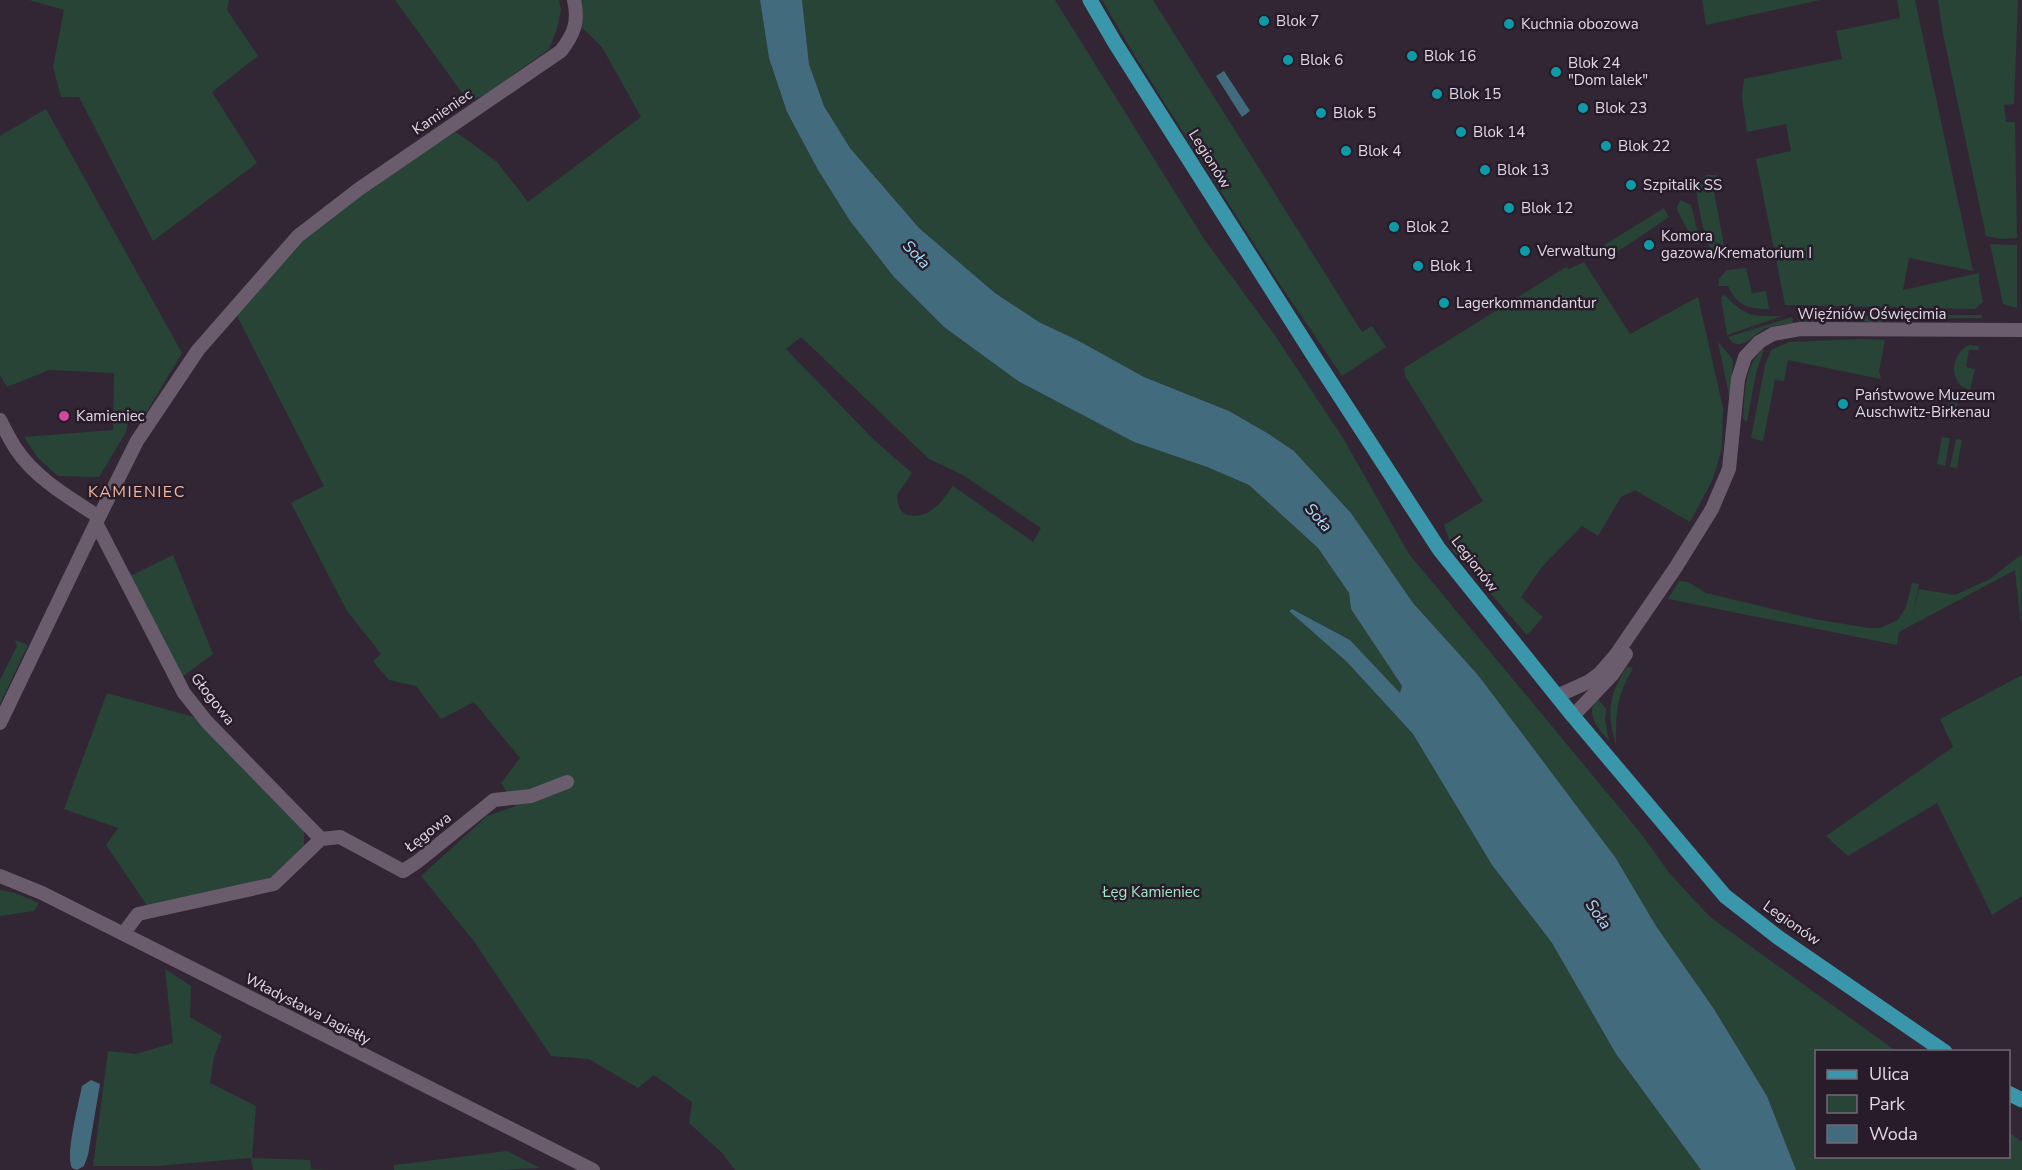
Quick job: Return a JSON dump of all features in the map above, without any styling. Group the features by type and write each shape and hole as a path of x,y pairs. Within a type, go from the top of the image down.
{"main road":[{"name":"Legionów","path":"1090,0 1315,358 1433,540 1573,716 1725,896 1779,938 1942,1050"}],"street":[{"name":"Kamieniec","path":"0,723 137,441 198,350 298,236 358,189 561,51 572,37 575,23 574,0"},
{"name":"Więźniów Oświęcimia","path":"1557,696 1588,682 1600,673 1615,656 1712,509 1725,481 1731,456 1738,379 1745,357 1759,342 1773,334 1800,329 2022,330"},
{"path":"0,420 15,449 30,467 97,520"},
{"name":"Głogowa","path":"97,520 184,693 207,722 321,839"},
{"name":"Więźniów Oświęcimia","path":"1573,716 1612,675 1654,600"},
{"name":"Łęgowa","path":"321,839 340,837 403,871 494,800 531,796 567,782"},
{"path":"123,934 138,914 274,884 321,839"},
{"name":"Władysława Jagiełły","path":"2,878 42,893 593,1170"}],"green space":[{"path":"29,0 229,0 227,10 258,56 212,92 257,163 153,241 79,97 61,97 53,67 64,10"},
{"path":"395,0 559,0 561,10 549,49 485,95 468,101"},
{"name":"Łęg Kamieniec","path":"578,0 760,0 769,58 787,112 818,170 850,221 894,277 944,327 1018,381 1134,442 1207,467 1249,485 1318,548 1349,593 1351,609 1402,686 1400,693 1350,640 1292,609 1289,611 1347,662 1413,734 1492,865 1552,943 1616,1054 1701,1170 735,1170 722,1153 689,1123 692,1102 654,1075 638,1088 589,1059 551,1056 473,940 421,876 487,816 516,806 501,783 520,758 474,702 441,719 416,686 389,680 373,661 381,654 347,611 291,503 324,486 237,316 311,231 362,191 456,132 497,162 528,202 641,117 602,47 580,26","holes":["801,337 929,459 963,475 1041,528 1033,542 953,486 940,503 930,511 913,516 904,513 899,507 897,495 912,473 873,439 786,349"]},
{"path":"802,0 1055,0 1204,239 1274,334 1343,438 1409,554 1643,836 1670,874 1710,917 1895,1050 1815,1050 1815,1158 2010,1158 2010,1133 2022,1142 2022,1170 1796,1170 1767,1096 1714,1009 1478,675 1413,603 1351,513 1294,451 1269,434 1229,411 1144,377 1039,322 995,293 919,228 850,148 824,106 809,64"},
{"path":"1102,0 1153,0 1362,332 1372,326 1386,347 1342,376 1279,283 1138,61"},
{"path":"1702,0 1820,0 1706,25"},
{"path":"1897,0 1915,0 1973,271 1909,258 1903,290 1979,273 1983,302 1975,309 1785,305 1756,159 1791,151 1786,124 1747,132 1742,97 1744,79 1842,59 1836,31 1900,18"},
{"path":"1938,0 2018,0 2014,104 2004,105 2006,122 2015,122 2017,238 2001,239 1986,236 1943,34"},
{"path":"46,109 182,353 146,413 130,417 125,434 99,477 58,476 38,458 24,437 113,430 114,373 49,370 7,387 0,375 0,136"},
{"path":"1706,175 1717,175 1719,185 1713,187 1726,256 1712,250 1703,227 1696,187"},
{"path":"1680,200 1691,205 1699,244 1695,244 1678,212 1677,207"},
{"path":"1664,208 1669,217 1614,254 1609,255 1601,247"},
{"path":"1990,244 2017,245 2017,308 2003,304"},
{"path":"1584,262 1630,334 1698,297 1723,408 1722,448 1713,479 1690,522 1635,490 1621,497 1598,536 1582,526 1541,568 1521,597 1543,617 1527,635 1453,551 1444,525 1483,501 1405,376 1404,368 1566,267 1569,269"},
{"path":"1746,268 1752,293 1766,291 1769,309 1744,305 1735,298 1728,286 1718,286 1719,279 1727,270"},
{"path":"1725,295 1739,308 1750,314 1782,316 1727,335 1721,297"},
{"path":"1858,315 1982,315 1982,318 1884,319 1881,323 1860,321"},
{"path":"1800,316 1851,316 1846,323 1799,323"},
{"path":"1792,317 1793,323 1767,328 1742,344 1733,342 1728,337"},
{"path":"1885,340 1879,371 1881,379 1788,360 1784,381 1775,380 1763,441 1751,438 1765,365 1771,350 1789,342"},
{"path":"1718,342 1733,362 1730,400"},
{"path":"1969,345 1979,346 1978,350 1969,350 1966,367 1975,369 1970,390 1958,382 1954,369 1958,355"},
{"path":"1765,346 1756,373 1747,422 1743,419 1749,371"},
{"path":"1949,399 1958,400 1955,419 1946,417"},
{"path":"1942,437 1950,438 1945,466 1937,464"},
{"path":"1956,439 1962,440 1957,468 1950,467"},
{"path":"2022,554 2021,626 2015,570 1899,632 1897,645 1668,599 1679,581 1688,582 1706,593 1814,619 1880,628 1898,620 1906,607 1912,583 1919,584 1913,616 1919,589 1955,595 1990,579"},
{"path":"173,555 213,654 182,677 130,576"},
{"path":"15,640 28,645 0,704 0,680 17,646"},
{"path":"1627,667 1633,668 1618,705 1616,745 1611,724 1611,704 1616,686"},
{"path":"2022,675 2022,896 1992,915 1937,803 1848,856 1826,836 1953,747 1940,719"},
{"path":"107,693 194,717 304,827 304,846 271,877 148,907 106,845 118,828 64,809"},
{"path":"1598,699 1606,709 1605,720 1609,741 1597,726 1592,715 1594,704"},
{"path":"0,890 15,893 39,903 34,911 0,916"},
{"path":"165,969 191,986 190,1017 222,1036 214,1057 210,1083 256,1106 252,1158 310,1160 311,1169 326,1170 253,1170 251,1158 155,1166 93,1166 108,1051 136,1054 173,1043"},
{"path":"507,1151 540,1168 394,1170 394,1165"}],"water":[{"name":"Soła","path":"760,0 802,0 809,64 824,106 850,148 919,228 995,293 1039,322 1144,377 1229,411 1269,434 1294,451 1351,513 1413,603 1478,675 1615,857 1656,926 1714,1009 1767,1096 1796,1170 1701,1170 1616,1054 1552,943 1492,865 1413,734 1347,662 1289,611 1292,609 1350,640 1400,693 1402,686 1351,609 1349,593 1318,548 1249,485 1207,467 1134,442 1018,381 944,327 894,277 850,221 818,170 787,112 769,58"},
{"path":"1224,71 1250,111 1242,117 1216,76"},
{"path":"91,1080 100,1084 88,1155 84,1166 77,1170 72,1168 70,1162 71,1141 82,1086"}],"place":[{"name":"Blok 7","path":"1264,21"},
{"name":"Kuchnia obozowa","path":"1509,24"},
{"name":"Blok 16","path":"1412,56"},
{"name":"Blok 6","path":"1288,60"},
{"name":"Blok 24 \"Dom lalek\"","path":"1556,72"},
{"name":"Blok 15","path":"1437,94"},
{"name":"Blok 23","path":"1583,108"},
{"name":"Blok 5","path":"1321,113"},
{"name":"Blok 14","path":"1461,132"},
{"name":"Blok 22","path":"1606,146"},
{"name":"Blok 4","path":"1346,151"},
{"name":"Blok 13","path":"1485,170"},
{"name":"Szpitalik SS","path":"1631,185"},
{"name":"Blok 12","path":"1509,208"},
{"name":"Blok 2","path":"1394,227"},
{"name":"Komora gazowa/Krematorium I","path":"1649,245"},
{"name":"Verwaltung","path":"1525,251"},
{"name":"Blok 1","path":"1418,266"},
{"name":"Lagerkommandantur","path":"1444,303"},
{"name":"Państwowe Muzeum Auschwitz-Birkenau","path":"1843,404"},
{"name":"Kamieniec","path":"64,416"}],"district":[{"name":"KAMIENIEC","path":"137,491"}]}
